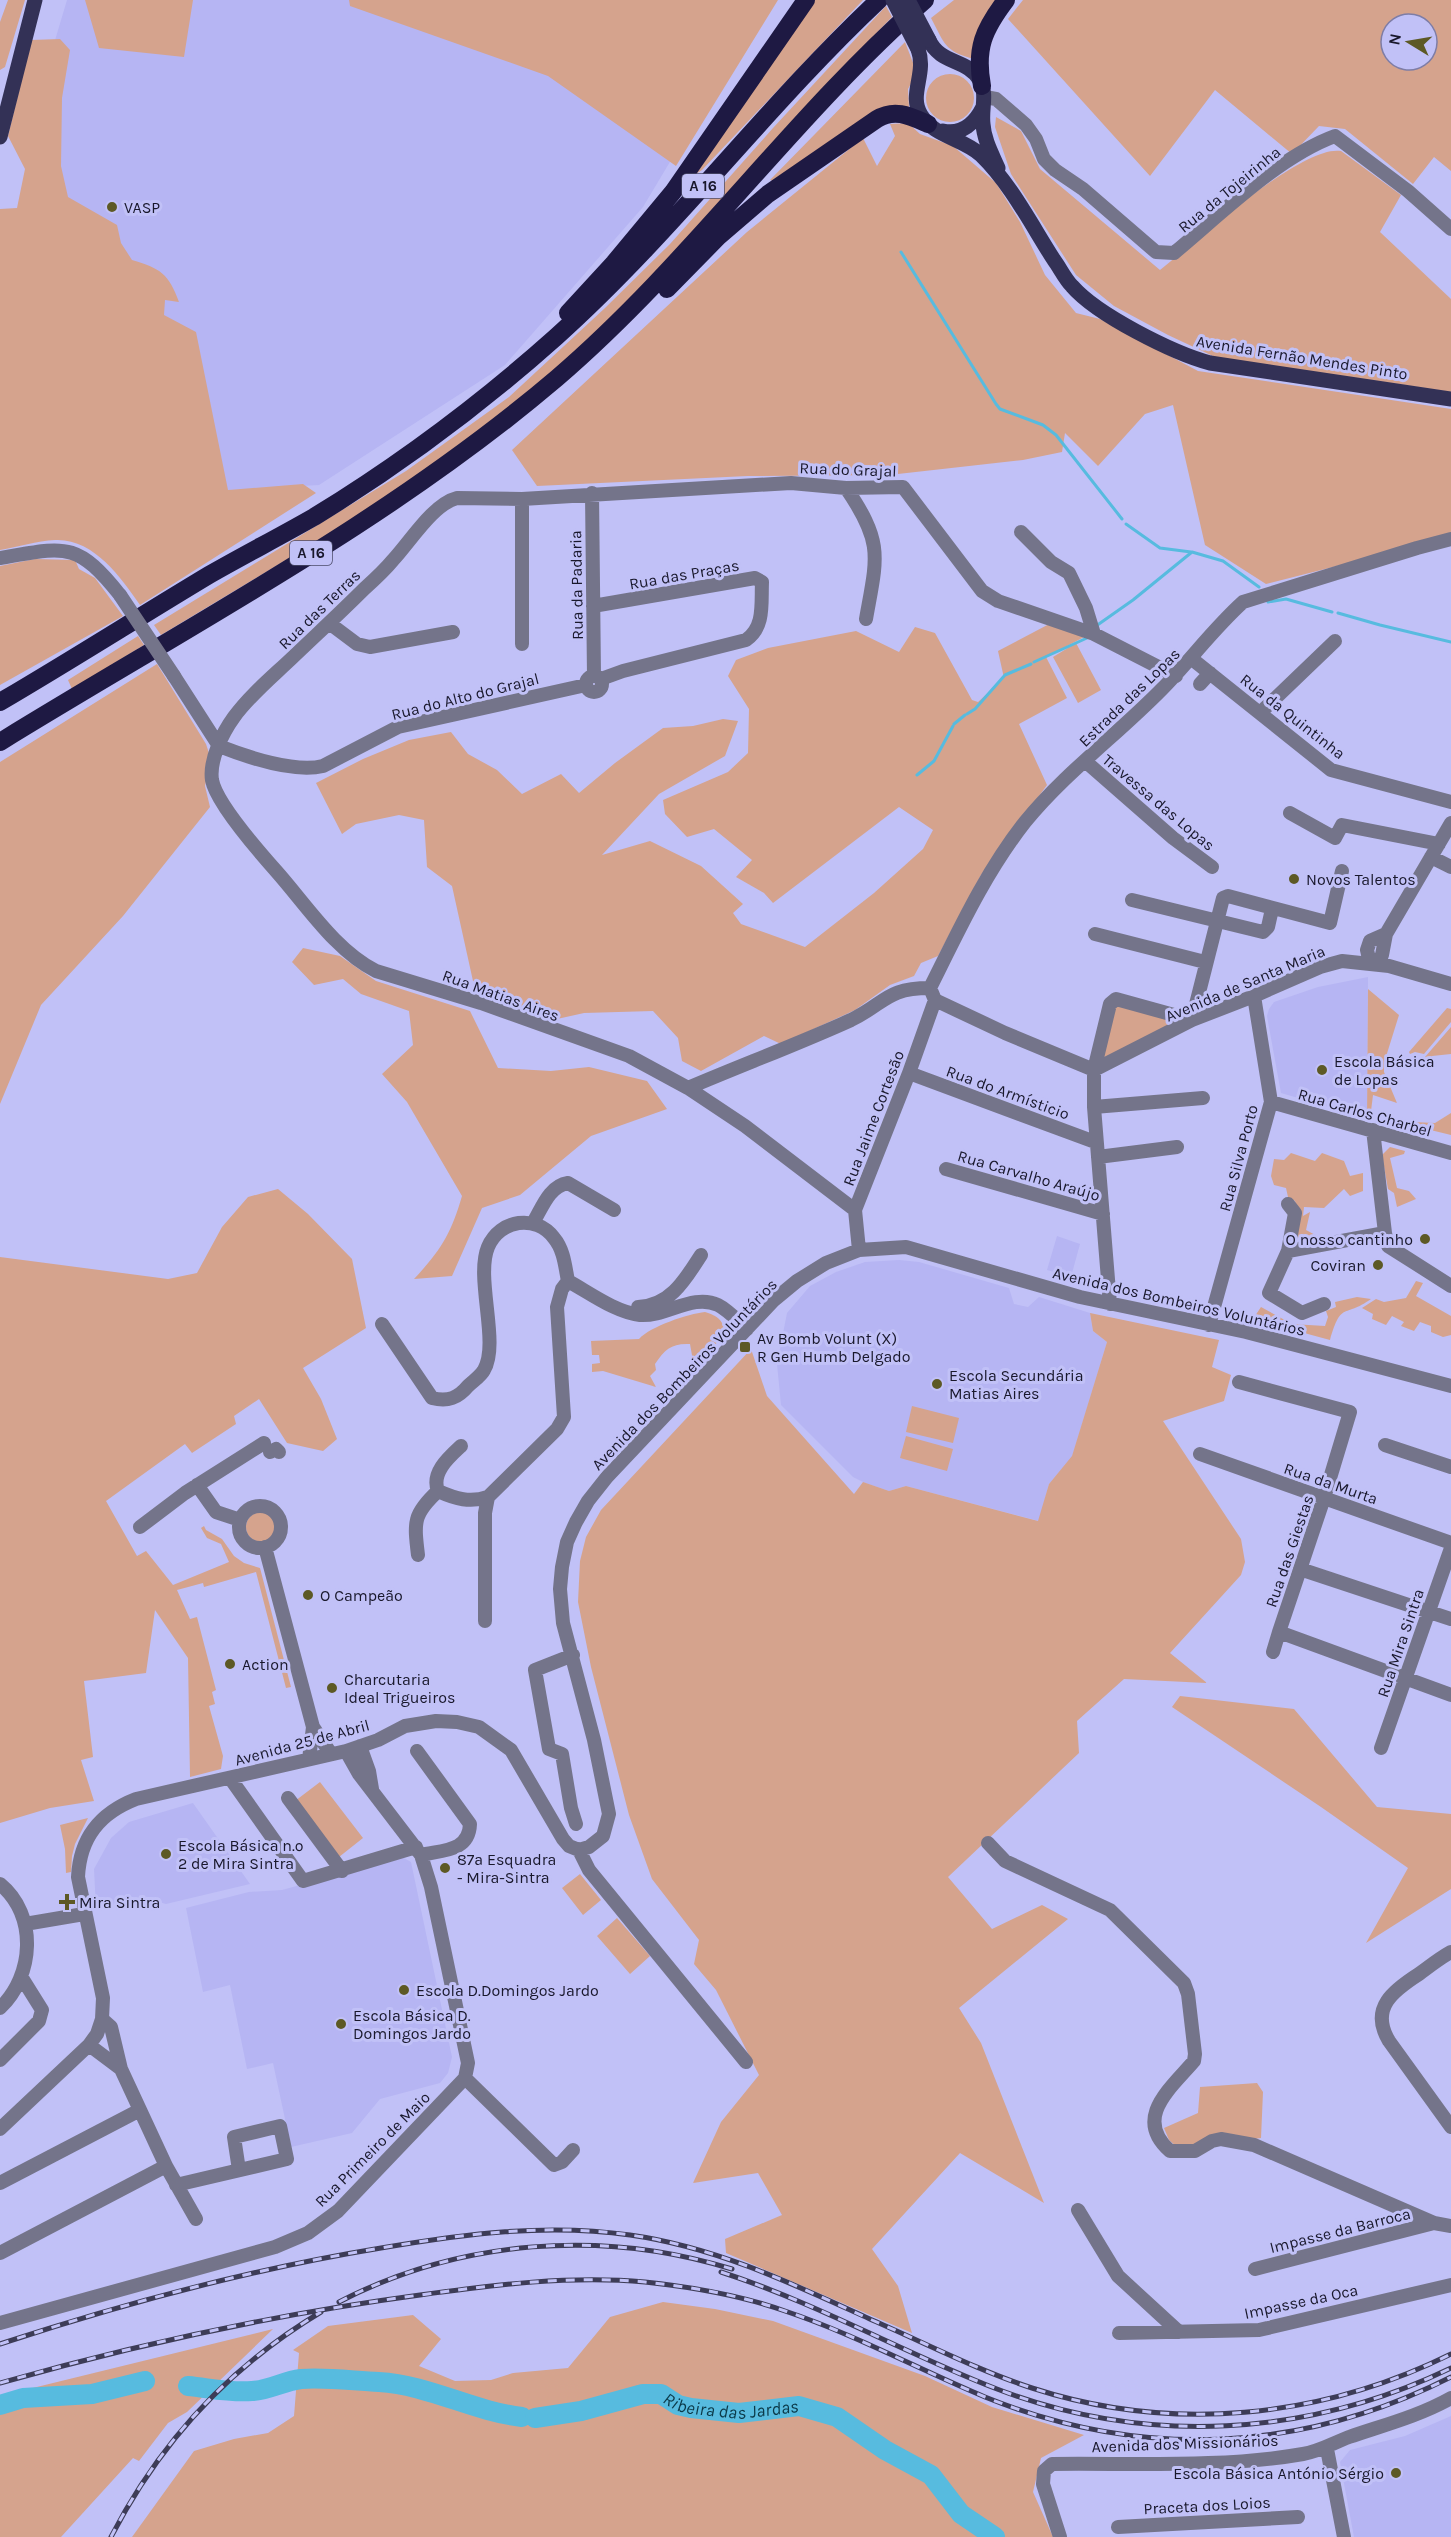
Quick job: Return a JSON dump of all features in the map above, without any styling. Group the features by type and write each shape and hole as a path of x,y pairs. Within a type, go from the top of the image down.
{"highway":[{"name":"A 16","path":"522,367 660,208 694,164 806,0"},
{"name":"A 16","path":"0,702 211,574 314,516 431,438 522,367 590,306 638,257 799,81 879,0"},
{"name":"A 16","path":"0,742 336,538 418,485 524,405 603,336 688,249 840,82 925,0"},
{"path":"983,97 980,53 983,36 990,21 1006,0"},
{"name":"A 16","path":"603,336 660,296 718,237 768,194 877,118 901,113 933,127"}],"main road":[{"path":"0,137 35,0"},
{"path":"892,0 923,45 940,56 969,68 977,76 983,97 970,126 948,132 933,127 916,105 923,45 908,0"},
{"path":"919,83 935,66 946,63 958,64"},
{"name":"Avenida Fernão Mendes Pinto","path":"983,97 982,125 1006,186"},
{"name":"Avenida Fernão Mendes Pinto","path":"933,127 973,148 982,156 1006,186 1072,286 1093,304 1182,355 1210,363 1451,399"}],"street":[{"name":"Rua da Tojeirinha","path":"983,97 996,99 1026,125 1048,164 1083,189 1156,252 1174,253 1278,167 1321,141 1335,136 1408,191 1451,229"},
{"name":"Rua do Grajal","path":"449,500 522,499 592,493 790,483 846,488 903,487 982,591 998,601 1094,634 1176,676"},
{"path":"846,488 861,510 874,540 875,568 866,620"},
{"name":"Rua da Padaria","path":"592,493 594,680"},
{"path":"522,499 522,644"},
{"name":"Rua das Terras","path":"219,746 234,718 259,688 392,562 438,508 449,500"},
{"path":"1022,532 1051,562 1070,573 1086,608 1094,634"},
{"name":"Estrada das Lopas","path":"933,994 992,868 1026,821 1176,676 1242,602 1451,539"},
{"path":"0,558 56,549 88,560 98,568 120,595 219,746"},
{"path":"941,561 956,557"},
{"name":"Rua das Praças","path":"593,606 755,579 762,582 761,621 754,634"},
{"path":"329,623 357,644 370,647 453,632"},
{"name":"Rua do Alto do Grajal","path":"219,746 238,753 310,769 323,766 398,727 594,680 746,640 754,634"},
{"path":"1262,712 1335,641"},
{"name":"Rua da Quintinha","path":"1192,659 1262,712 1331,770 1451,802"},
{"path":"1200,684 1210,672"},
{"name":"Rua Matias Aires","path":"219,746 212,768 212,782 217,793 245,834 275,870 336,940 360,963 376,971 471,1000 629,1056 688,1088 745,1126 855,1210"},
{"name":"Travessa das Lopas","path":"1085,762 1173,838 1212,867"},
{"path":"1290,813 1335,837 1342,825 1439,844"},
{"path":"1379,964 1386,934 1451,823"},
{"path":"1431,857 1451,867"},
{"path":"1110,1304 1095,1142 1094,1070 1113,1000 1192,1020 1223,898 1228,896 1330,923 1342,871"},
{"path":"1132,900 1263,932 1268,927 1272,909"},
{"path":"1095,934 1206,962"},
{"path":"1342,961 1370,941 1386,934"},
{"path":"1370,941 1367,950 1379,964"},
{"name":"Avenida de Santa Maria","path":"1094,1070 1192,1020 1320,967 1342,961 1379,964 1451,984"},
{"path":"688,1088 854,1018 890,994 908,988 933,994 1005,1033 1094,1070"},
{"name":"Rua Jaime Cortesão","path":"859,1250 855,1210 909,1073 933,994"},
{"name":"Rua Silva Porto","path":"1209,1325 1271,1102 1254,996"},
{"name":"Rua do Armísticio","path":"909,1073 1095,1142"},
{"path":"1094,1107 1203,1098"},
{"name":"Rua Carlos Charbel","path":"1271,1102 1451,1153"},
{"path":"1373,1130 1384,1233 1389,1246 1451,1286"},
{"path":"1098,1156 1177,1147"},
{"name":"Rua Carvalho Araújo","path":"946,1169 1103,1214"},
{"path":"533,1223 553,1190 561,1184 568,1183 614,1210"},
{"path":"1288,1204 1295,1214 1288,1251 1269,1293 1302,1313 1324,1304"},
{"path":"382,1324 432,1398 442,1401 458,1397 484,1370 489,1354 485,1265 488,1247 498,1232 512,1222 533,1223 547,1230 563,1254 568,1281 562,1289 557,1307 564,1417 557,1429 488,1497 465,1500 438,1491"},
{"path":"1288,1251 1384,1233"},
{"name":"Avenida dos Bombeiros Voluntários","path":"579,1850 588,1847 603,1836 609,1814 594,1740 563,1623 560,1589 567,1542 588,1501 607,1477 774,1300 797,1281 826,1263 859,1250 906,1247 1110,1304 1291,1343 1451,1386"},
{"path":"618,1308 651,1307 669,1297 689,1274 701,1255"},
{"path":"568,1281 618,1308 638,1315 652,1315 696,1302 706,1302 717,1305 747,1329"},
{"name":"Rua das Giestas","path":"1239,1382 1350,1412 1273,1652"},
{"path":"1385,1445 1451,1467"},
{"path":"438,1491 435,1483 440,1468 460,1446"},
{"path":"140,1527 197,1485 271,1449"},
{"name":"Rua da Murta","path":"1200,1455 1451,1543"},
{"path":"197,1485 216,1512 240,1521"},
{"path":"418,1555 416,1516 438,1491"},
{"path":"485,1621 485,1513 488,1497"},
{"path":"257,1506 272,1510 280,1522 278,1538 265,1547 247,1543 240,1533 240,1521 244,1514 257,1506"},
{"path":"265,1547 313,1727 331,1754"},
{"name":"Rua Mira Sintra","path":"1381,1748 1451,1548"},
{"path":"1300,1569 1451,1619"},
{"path":"1279,1632 1451,1695"},
{"path":"573,1655 535,1670 549,1749 562,1754 576,1824"},
{"name":"Avenida 25 de Abril","path":"0,2129 89,2045 97,2034 102,2019 103,1998 84,1914 79,1863 86,1839 99,1820 120,1805 136,1799 346,1751 378,1740 405,1726 436,1721 457,1722 479,1727 511,1750 569,1846 579,1850 589,1870 746,2062"},
{"path":"309,1759 313,1727"},
{"path":"369,1771 378,1740"},
{"path":"360,1746 369,1771 372,1789"},
{"path":"346,1751 359,1774 418,1851 431,1887 468,2063 465,2078 554,2165 562,2162 573,2150"},
{"path":"230,1778 303,1881 418,1851 456,1848 463,1844 470,1834 470,1824 417,1751"},
{"path":"288,1798 342,1871"},
{"path":"988,1843 1005,1861 1110,1910 1184,1983 1188,1994 1194,2061 1159,2100 1153,2124 1159,2141 1170,2151 1195,2151 1212,2141 1221,2139 1254,2145 1434,2223 1451,2226"},
{"path":"0,1884 17,1904 25,1924 28,1951 22,1977 9,1999 0,2008"},
{"path":"25,1924 84,1914"},
{"path":"1451,1952 1396,1989 1386,2004 1382,2022 1389,2041 1451,2127"},
{"path":"0,2060 39,2021 42,2010 22,1977"},
{"path":"102,2019 111,2027 121,2069 166,2166 196,2219"},
{"path":"89,2045 121,2069"},
{"name":"Rua Primeiro de Maio","path":"0,2323 275,2247 308,2233 338,2211 465,2078"},
{"path":"0,2183 140,2110"},
{"path":"0,2253 166,2166"},
{"path":"176,2185 239,2170"},
{"path":"1078,2210 1118,2276 1179,2332"},
{"name":"Impasse da Barroca","path":"1254,2269 1434,2223"},
{"name":"Impasse da Oca","path":"1119,2333 1259,2330 1451,2285"},
{"name":"Avenida dos Missionários","path":"1060,2537 1043,2484 1044,2471 1052,2464 1248,2461 1302,2454 1327,2449 1346,2438 1398,2421 1451,2398"},
{"path":"1327,2449 1344,2537"},
{"name":"Praceta dos Loios","path":"1118,2527 1298,2517"}],"shaded area":[{"path":"8,0 25,0 5,67 0,70 0,22"},
{"path":"67,0 507,0 686,135 643,207 505,365 319,485 228,490 67,278 42,84"},
{"path":"85,0 193,0 184,57 99,48"},
{"path":"349,0 778,0 676,166 548,76 350,6"},
{"path":"812,0 863,0 696,174"},
{"path":"954,0 1000,0 974,59 951,49 939,34 931,18"},
{"path":"1023,0 1451,0 1451,171 1434,157 1413,184 1345,129 1319,126 1292,154 1215,90 1150,176 1008,19"},
{"path":"886,6 892,17 662,266 565,361 514,405 430,468 296,554 161,635 154,625 406,471 509,397 670,244"},
{"path":"60,39 70,50 62,98 61,166 68,197 117,225 121,243 132,260 157,269 171,285 179,302 165,300 164,315 196,332 228,490 303,484 316,493 140,605 105,561 82,545 55,540 0,550 0,209 17,208 25,169 8,136 31,40"},
{"path":"905,42 917,73 908,89 909,107 888,106 777,182 770,180"},
{"path":"945,74 955,74 970,84 974,98 973,107 964,118 955,122 945,122 930,112 926,103 926,93 936,78"},
{"path":"996,117 1021,131 1040,169 1160,270 1276,178 1323,153 1341,151 1401,195 1380,232 1451,299 1451,392 1215,357 1114,306 1076,275 1011,174 995,127"},
{"path":"908,123 920,134 953,146 996,183 1020,222 1045,275 1076,313 1100,319 1198,371 1451,409 1451,537 1266,584 1205,545 1173,405 1145,414 1098,466 1065,433 1062,452 1023,460 889,475 748,476 537,486 512,450 747,232 863,138 877,166 895,136 890,124"},
{"path":"35,559 75,560 79,569 95,578 123,616 0,685 0,566"},
{"path":"1053,622 1086,636 1046,657 1067,698 1019,724 1047,785 981,875 938,956 921,963 914,976 890,985 855,1010 781,1044 764,1036 701,1071 682,1061 678,1038 653,1011 584,1013 548,1021 473,981 452,886 427,867 424,820 399,815 356,824 342,834 316,783 363,759 409,740 451,732 468,754 497,770 522,794 561,774 579,793 663,728 693,726 723,719 738,721 725,756 659,794 602,855 650,841 701,866 743,904 733,913 741,924 805,947 874,893 923,849 933,830 899,807 773,903 764,893 736,877 752,860 714,829 687,837 665,814 663,800 728,772 748,753 749,709 728,676 736,660 768,648 856,631 899,652 915,627 935,633 972,700 978,702 1004,678 998,651"},
{"path":"138,636 144,645 72,689 68,680"},
{"path":"1076,643 1101,690 1078,703 1053,657"},
{"path":"157,664 206,744 211,759 205,786 210,807 123,916 41,1005 0,1104 0,762"},
{"path":"303,948 340,956 376,981 470,1011 498,1068 551,1071 589,1067 647,1081 667,1109 591,1136 520,1195 482,1208 452,1276 414,1279 444,1241 454,1221 462,1196 407,1102 382,1074 413,1045 409,1011 361,994 343,979 314,985 292,962"},
{"name":"Escola Básica de Lopas","path":"1368,977 1367,1118 1281,1093 1267,1016 1274,1002 1318,987"},
{"path":"1368,989 1399,1015 1384,1063 1384,1072 1397,1103 1373,1095 1371,1111 1367,1118"},
{"path":"1115,1004 1181,1021 1100,1060"},
{"path":"1447,1008 1451,1009 1451,1022 1424,1054 1415,1052 1410,1054 1409,1052"},
{"path":"1451,1027 1451,1054 1432,1056 1432,1059 1428,1061 1425,1057"},
{"path":"1451,1113 1451,1135 1410,1125 1413,1122 1435,1123"},
{"path":"1390,1147 1405,1151 1404,1154 1390,1158 1397,1188 1409,1191 1416,1199 1397,1207 1394,1193 1388,1189 1382,1155"},
{"path":"1291,1153 1315,1161 1322,1153 1344,1161 1350,1176 1363,1173 1363,1191 1350,1196 1344,1189 1324,1208 1304,1207 1303,1216 1310,1212 1306,1230 1319,1237 1300,1239 1297,1236 1298,1213 1295,1201 1288,1197 1286,1188 1274,1185 1271,1176 1274,1159 1284,1160"},
{"path":"278,1189 308,1214 352,1259 366,1328 303,1368 321,1399 337,1439 323,1451 287,1443 259,1399 234,1416 236,1424 192,1453 185,1444 106,1501 137,1556 146,1551 173,1585 229,1562 221,1544 207,1538 201,1528 204,1526 206,1530 222,1539 234,1556 244,1563 260,1568 291,1687 286,1688 256,1572 204,1587 203,1583 177,1590 190,1619 197,1617 216,1690 212,1692 215,1704 209,1706 223,1756 221,1769 190,1777 188,1658 155,1610 146,1673 84,1681 93,1757 81,1760 94,1801 50,1808 0,1823 0,1257 168,1279 197,1273 222,1227 248,1197"},
{"path":"1057,1236 1080,1244 1071,1277 1047,1270"},
{"name":"Escola Secundária Matias Aires","path":"899,1260 919,1262 1009,1288 1014,1304 1028,1307 1039,1297 1090,1313 1093,1331 1107,1342 1072,1457 1049,1484 1039,1521 906,1486 889,1491 865,1483 853,1477 781,1405 777,1364 787,1313 810,1286 836,1272 865,1262"},
{"path":"1416,1281 1423,1283 1416,1296 1451,1316 1451,1335 1443,1337 1431,1332 1431,1326 1420,1322 1414,1331 1401,1326 1404,1322 1392,1316 1386,1325 1372,1319 1373,1314 1362,1308 1376,1299 1384,1302 1406,1298"},
{"path":"1357,1297 1371,1299 1341,1315 1330,1340 1253,1319 1261,1307 1292,1324 1325,1326 1328,1317 1326,1311 1336,1307 1335,1302"},
{"path":"705,1312 719,1319 726,1334 693,1361 690,1344 674,1346 662,1354 655,1364 656,1370 650,1376 656,1387 603,1371 592,1372 592,1364 600,1363 599,1355 592,1355 591,1341 639,1339 670,1321"},
{"path":"1090,1313 1219,1340 1212,1367 1231,1375 1224,1401 1163,1421 1241,1539 1245,1562 1241,1575 1170,1653 1207,1683 1124,1679 1077,1721 1079,1753 948,1877 992,1929 1042,1905 1068,1919 959,2008 981,2043 1044,2203 960,2153 872,2249 898,2286 912,2333 726,2253 725,2239 782,2215 758,2173 693,2183 721,2122 759,2075 716,1990 694,1964 699,1940 652,1879 629,1815 591,1667 578,1602 580,1561 586,1537 601,1510 751,1349 767,1396 854,1494 863,1482 889,1491 906,1486 1038,1521 1049,1484 1072,1456 1107,1342 1093,1331"},
{"path":"912,1406 959,1418 953,1443 906,1432"},
{"path":"906,1436 953,1449 947,1471 900,1458"},
{"path":"261,1512 267,1513 275,1521 275,1533 267,1541 261,1542 255,1541 247,1533 246,1527 247,1521 255,1513"},
{"path":"1180,1696 1294,1709 1377,1807 1451,1814 1451,1889 1366,1943 1408,1868 1172,1707"},
{"path":"320,1782 363,1838 339,1857 295,1801"},
{"name":"Escola Básica n.º 2 de Mira Sintra","path":"193,1803 250,1884 166,1904 145,1898 96,1908 94,1869 111,1838 129,1822"},
{"path":"88,1818 75,1844 71,1872 66,1873 65,1849 60,1825"},
{"name":"Escola Básica D. Domingos Jardo","path":"402,1857 411,1862 452,2057 448,2073 440,2083 380,2099 352,2133 291,2147 273,2063 247,2069 230,1985 203,1992 186,1908 249,1892 282,1890"},
{"path":"580,1874 601,1900 583,1915 562,1888"},
{"path":"617,1918 650,1956 630,1974 597,1936"},
{"path":"1257,2083 1263,2092 1261,2138 1188,2148 1178,2148 1169,2140 1164,2128 1198,2113 1200,2087"},
{"path":"663,2302 715,2309 773,2321 925,2376 992,2407 1084,2435 1041,2458 1033,2492 1053,2537 132,2537 194,2451 234,2439 268,2433 294,2416 299,2353 293,2350 328,2326 413,2315 441,2339 419,2366 455,2381 491,2380 513,2373 568,2368 610,2317"},
{"path":"273,2329 187,2412 168,2423 139,2461 133,2458 61,2537 0,2537 0,2396"},
{"name":"Escola Básica António Sérgio","path":"1451,2416 1451,2537 1354,2537 1340,2462 1350,2450 1405,2436"}],"waterway":[{"path":"901,252 1000,409 1043,425 1056,435 1122,519"},
{"path":"1126,524 1160,548 1191,552"},
{"path":"1096,626 1133,600 1192,552 1223,561 1259,587"},
{"path":"1268,602 1286,599 1332,612"},
{"path":"1338,613 1451,642"},
{"path":"1034,662 1087,638"},
{"path":"967,714 975,709 1005,675 1031,664"},
{"path":"954,724 965,715"},
{"path":"917,775 934,761 953,726"},
{"name":"Ribeira das Jardas","path":"188,2386 244,2391 264,2389 301,2379 379,2382 415,2388 504,2414 522,2417"},
{"name":"Ribeira das Jardas","path":"0,2405 23,2398 92,2394 145,2381"},
{"name":"Ribeira das Jardas","path":"535,2418 581,2411 643,2394 661,2394 678,2405 691,2408 739,2413 799,2406 837,2417 885,2450 931,2475 961,2514 995,2537"}],"railway":[{"path":"0,2344 189,2288 333,2256 443,2238 505,2232 567,2230 630,2235 693,2248 783,2280 1012,2381 1085,2402 1138,2411 1191,2414 1244,2412 1298,2405 1350,2393 1401,2376 1451,2354"},
{"path":"339,2302 385,2281 433,2265 483,2253 532,2247 583,2245 633,2248 683,2256 732,2269"},
{"path":"721,2272 792,2298 997,2389 1053,2407 1111,2419 1168,2426 1226,2426 1284,2420 1341,2408 1397,2391 1451,2368"},
{"path":"0,2383 156,2343 313,2311 476,2288 560,2280 645,2282 716,2292 751,2300 811,2320 985,2397 1044,2417 1103,2431 1161,2438 1220,2439 1279,2433 1337,2421 1394,2402 1451,2377"},
{"path":"111,2537 130,2502 152,2470 200,2410 256,2357 321,2312"}],"place":[{"name":"VASP","path":"112,207"},
{"name":"Novos Talentos","path":"1294,879"},
{"name":"Escola Básica de Lopas","path":"1322,1070"},
{"name":"O nosso cantinho","path":"1425,1239"},
{"name":"Coviran","path":"1378,1265"},
{"name":"Av Bomb Volunt (X) R Gen Humb Delgado","path":"745,1347"},
{"name":"Escola Secundária Matias Aires","path":"937,1384"},
{"name":"O Campeão","path":"308,1595"},
{"name":"Action","path":"230,1664"},
{"name":"Charcutaria Ideal Trigueiros","path":"332,1688"},
{"name":"Escola Básica n.º 2 de Mira Sintra","path":"166,1854"},
{"name":"87ª Esquadra - Mira-Sintra","path":"445,1868"},
{"name":"Mira Sintra","path":"67,1902"},
{"name":"Escola D.Domingos Jardo","path":"404,1990"},
{"name":"Escola Básica D. Domingos Jardo","path":"341,2024"},
{"name":"Escola Básica António Sérgio","path":"1396,2473"}]}
